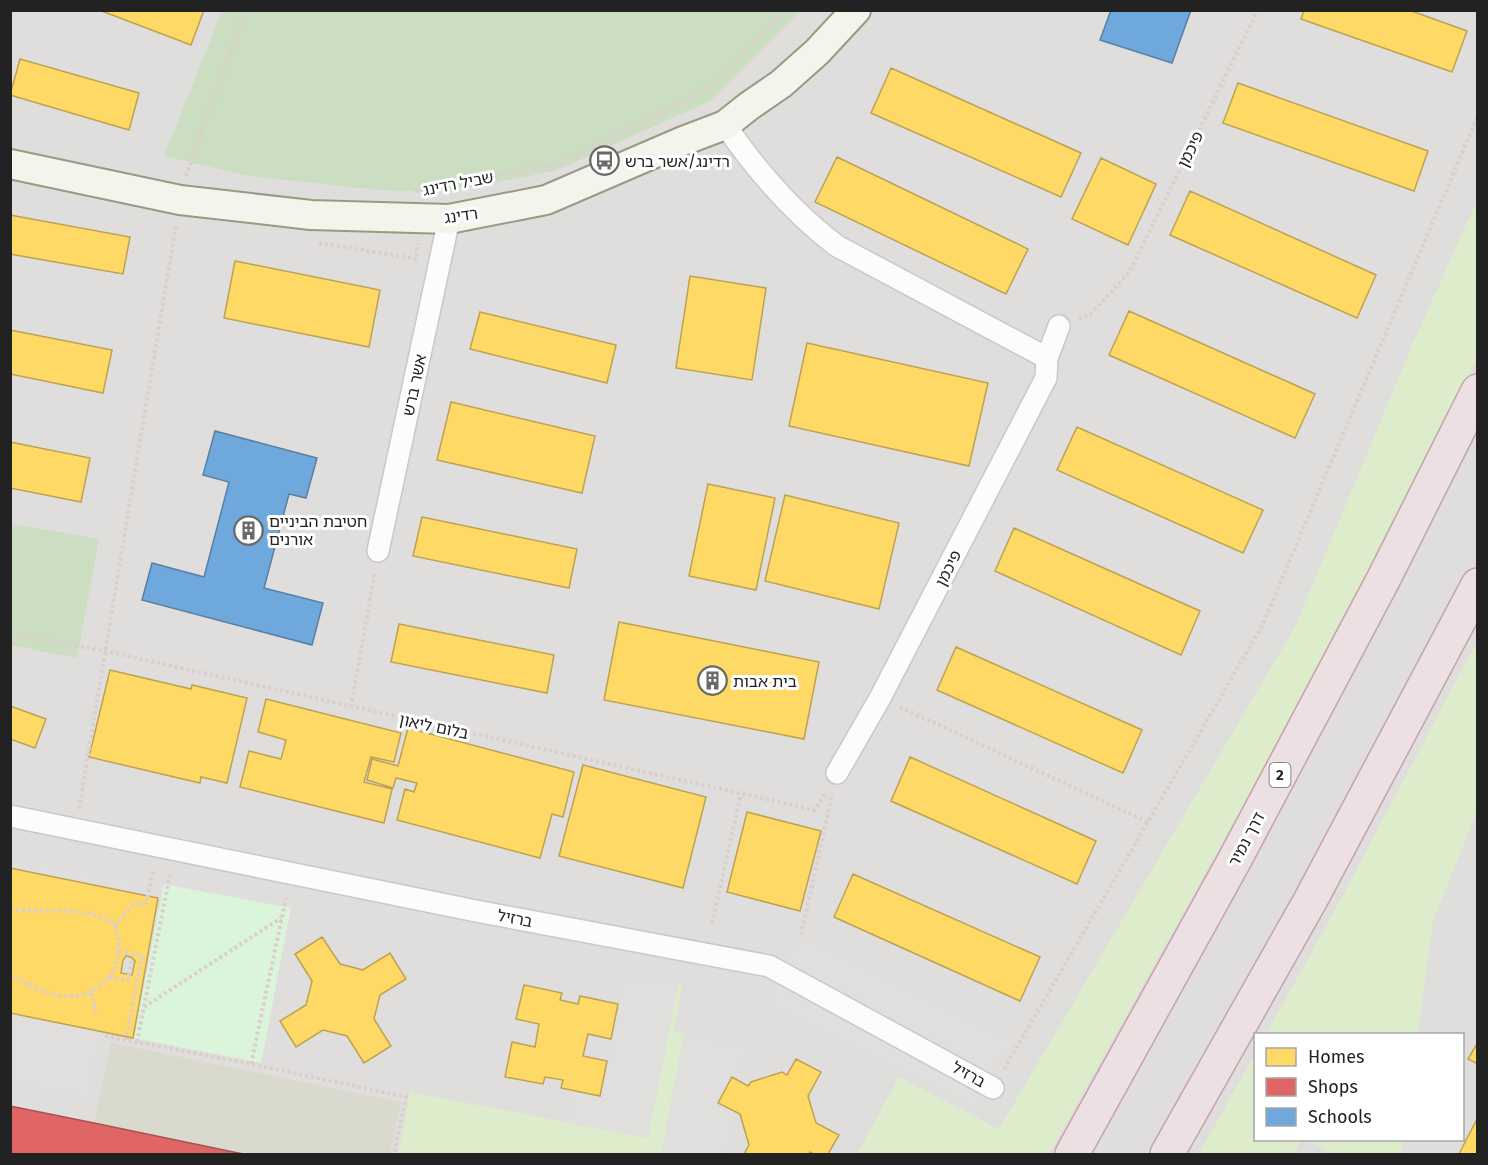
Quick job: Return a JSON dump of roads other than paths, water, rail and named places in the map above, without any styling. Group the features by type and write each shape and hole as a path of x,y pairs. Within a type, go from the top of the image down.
{"highway":[{"name":"דרך נמיר","path":"1072,1155 1245,840 1383,580 1478,391"},
{"path":"1167,1155 1310,901 1478,585"}],"street":[{"name":"רדינג","path":"10,164 180,200 311,215 449,219 546,200 725,125 781,84 817,52 856,10"},
{"path":"725,125 743,151 789,205 837,246 1047,358"},
{"name":"אשר ברש","path":"378,552 449,219"},
{"name":"פיכמן","path":"837,773 880,698 1046,378 1047,358 1059,326"},
{"name":"ברזיל","path":"10,816 476,911 769,966 993,1088"}],"place":[{"name":"רדינג/אשר ברש","path":"604,161"},
{"name":"חטיבת הביניים אורנים","path":"248,530"},
{"name":"בית אבות","path":"712,681"}]}
